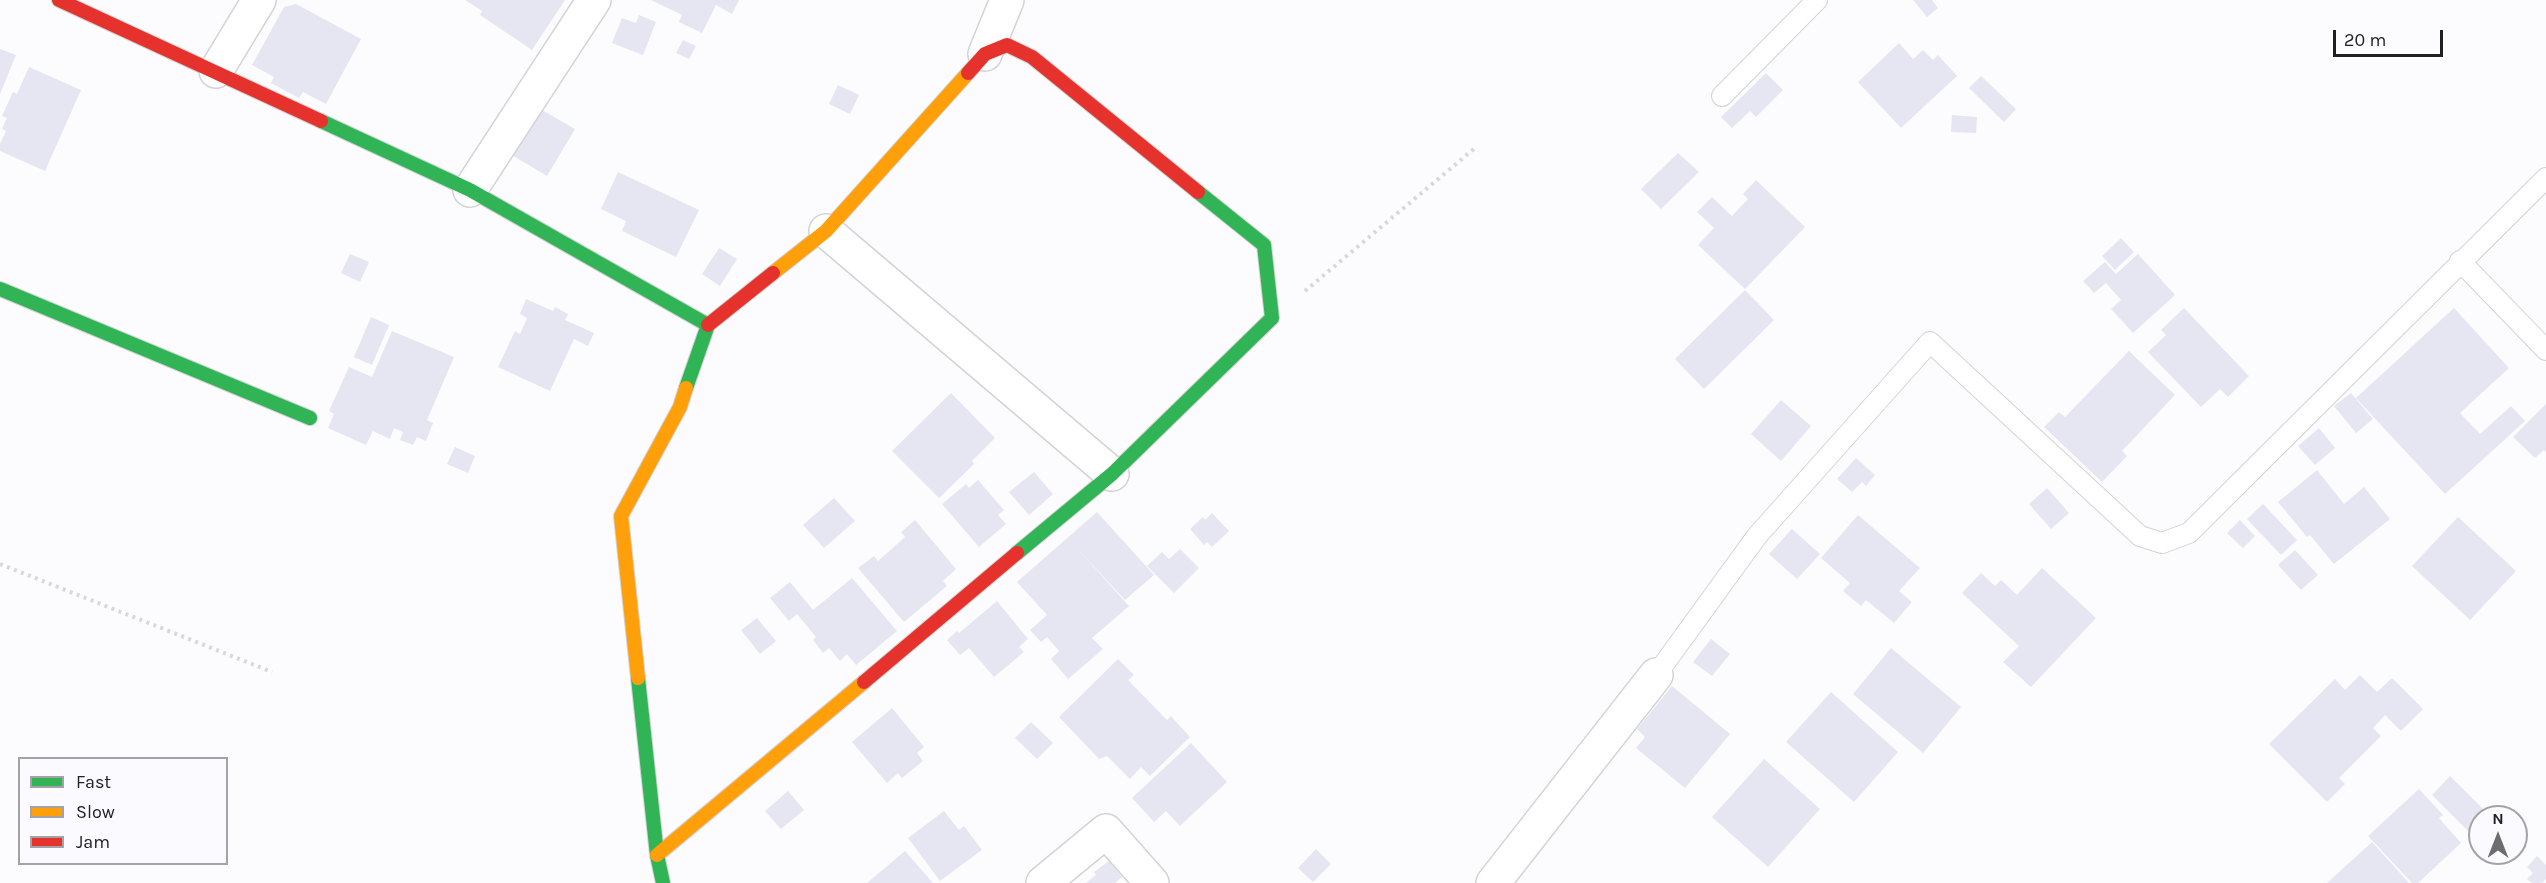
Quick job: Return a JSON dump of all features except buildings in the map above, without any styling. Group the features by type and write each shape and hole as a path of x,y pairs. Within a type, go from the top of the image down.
{"street":[{"path":"59,0 470,190 708,325"},
{"path":"216,71 259,0"},
{"path":"470,190 594,0"},
{"path":"663,883 657,855 621,516 680,407 708,325 826,231 985,54 1007,0"},
{"path":"657,855 1112,474 1272,318 1264,245 1032,57 1007,45 985,54"},
{"path":"826,231 1112,474"},
{"path":"0,289 310,418"},
{"path":"1493,883 1656,675"},
{"path":"1043,883 1106,831 1152,883"}],"lane":[{"path":"1722,96 1817,0"},
{"path":"1656,675 1757,536 1930,342 2140,536 2162,543 2188,533 2546,178"},
{"path":"2460,261 2546,350"}],"path":[{"path":"1272,318 1475,148"},
{"path":"0,564 272,672"}],"traffic: fast":[{"path":"321,121 470,190 708,325 686,388"},
{"path":"1017,553 1112,474 1272,318 1264,245 1198,192"},
{"path":"0,289 310,418"},
{"path":"638,678 657,855 663,883"}],"traffic: slow":[{"path":"773,273 826,231 968,73"},
{"path":"638,678 621,516 680,407 686,388"},
{"path":"657,855 864,682"}],"traffic: jam":[{"path":"59,0 321,121"},
{"path":"968,73 985,54 1007,45 1032,57 1198,192"},
{"path":"708,325 773,273"},
{"path":"864,682 1017,553"}]}
